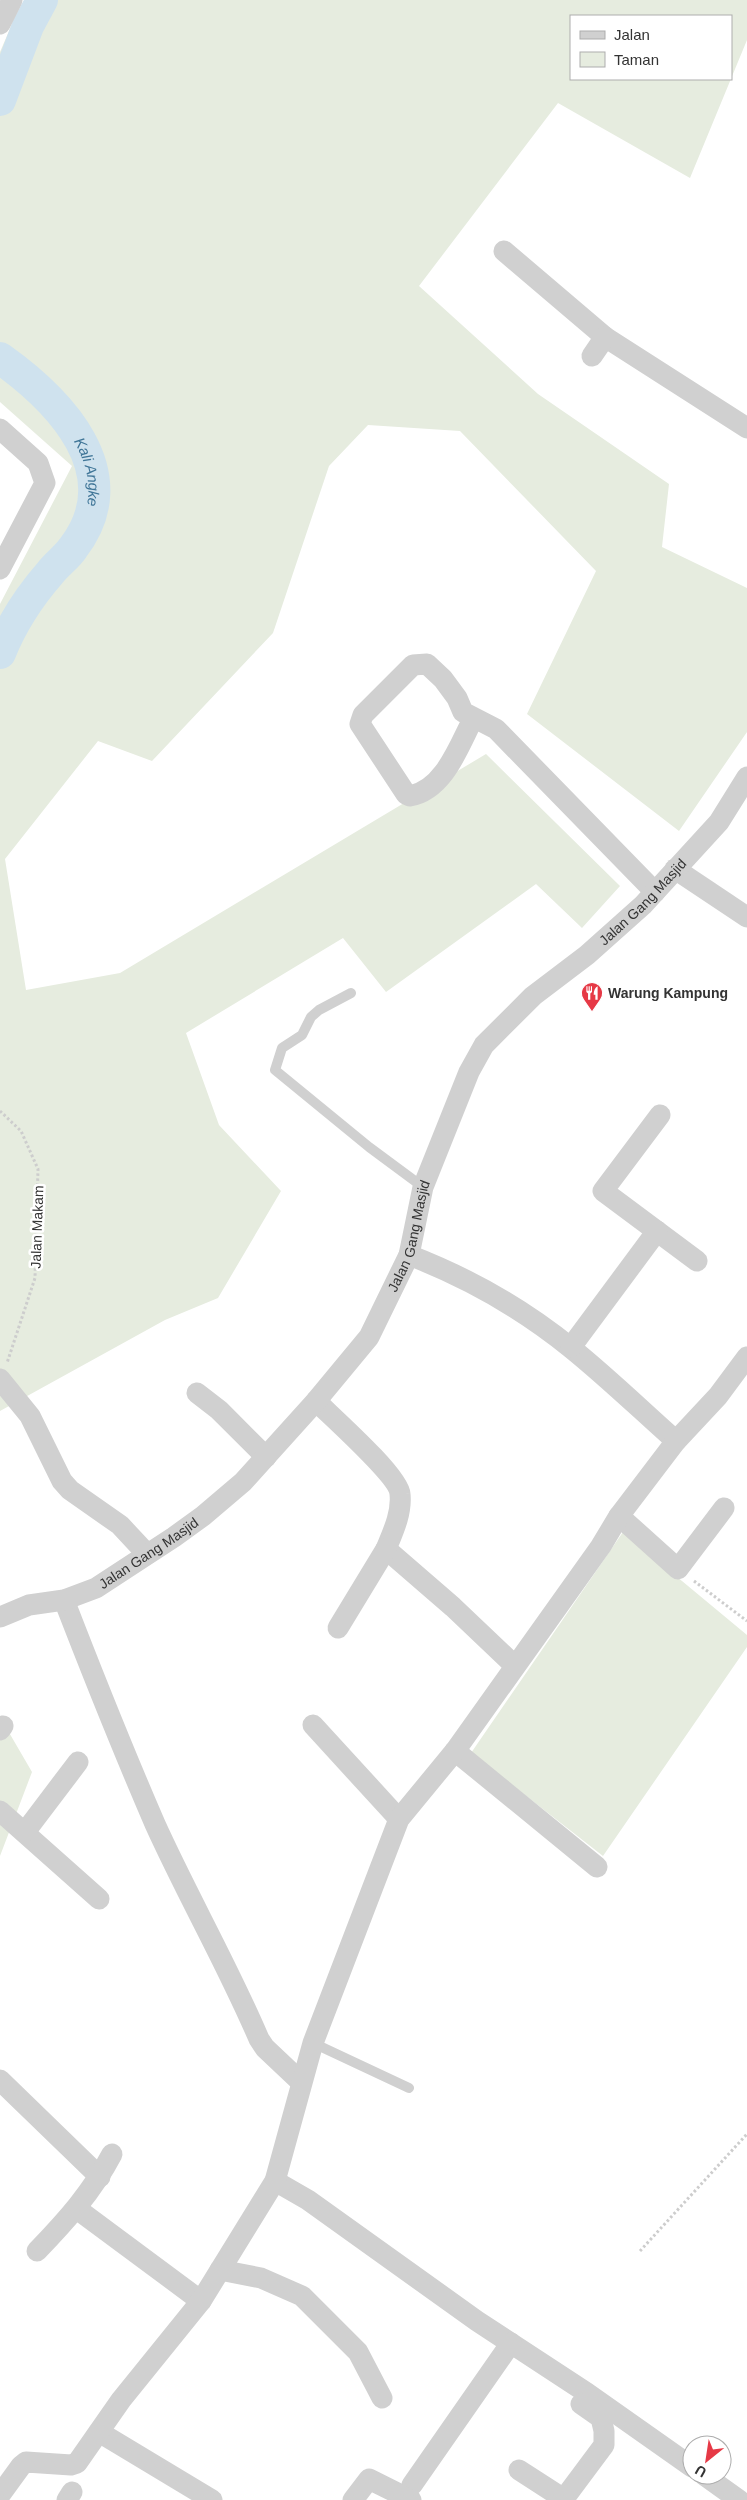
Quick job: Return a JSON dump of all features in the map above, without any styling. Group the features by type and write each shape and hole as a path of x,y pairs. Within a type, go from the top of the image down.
{"street":[{"path":"0,24 12,0"},
{"path":"504,251 605,337 747,428"},
{"path":"592,356 605,337"},
{"path":"0,430 38,464 44,483 0,569"},
{"path":"473,719 448,768 424,791 410,796 406,794 360,724 363,715 413,666 422,663 432,667 457,698 463,712 473,719 496,729 655,892"},
{"name":"Jalan Gang Masjid","path":"0,1617 29,1605 64,1600 96,1588 203,1516 243,1482 316,1401 369,1337 409,1255 423,1187 469,1072 484,1045 533,996 586,955 655,892 720,822 747,777"},
{"path":"676,870 747,917"},
{"path":"660,1115 603,1191 697,1261"},
{"path":"571,1348 657,1231"},
{"path":"409,1255 440,1267 531,1319 571,1348 676,1441"},
{"path":"0,2495 12,2477 26,2462 71,2465 77,2463 121,2400 201,2301 275,2181 313,2043 399,1819 455,1751 601,1546 620,1516 676,1441 718,1396 747,1356"},
{"path":"1,1380 30,1416 62,1481 70,1490 120,1525 147,1554"},
{"path":"197,1393 219,1410 266,1457"},
{"path":"316,1401 369,1454 392,1479 400,1492 397,1524 386,1549 338,1628"},
{"path":"620,1516 678,1569 724,1508"},
{"path":"386,1549 453,1606 515,1666"},
{"path":"64,1600 156,1825 204,1926 232,1978 265,2048 301,2082"},
{"path":"313,1725 399,1819"},
{"path":"455,1751 597,1867"},
{"path":"25,1832 78,1762"},
{"path":"0,1811 99,1899"},
{"path":"0,2080 100,2176"},
{"path":"37,2251 77,2209 100,2176 112,2154"},
{"path":"275,2181 308,2200 477,2321 511,2342 682,2460"},
{"path":"77,2209 201,2301"},
{"path":"220,2270 261,2278 302,2296 358,2352 382,2398"},
{"path":"353,2500 369,2479 412,2492 511,2342"},
{"path":"519,2470 564,2499 604,2445 604,2431 601,2418 559,2388"},
{"path":"100,2432 212,2500"},
{"path":"718,2485 739,2500"}],"lane":[{"path":"351,993 319,1010 311,1017 302,1035 282,1048 275,1070 291,1086 423,1187"},
{"path":"313,2043 409,2088"}],"path":[{"name":"Jalan Makam","path":"0,1111 21,1131 38,1169 35,1278 1,1380"},
{"path":"678,1569 747,1621"},
{"path":"640,2251 747,2134"}],"green space":[{"path":"29,0 747,0 747,40 732,77 732,15 570,15 570,80 731,80 690,178 558,103 419,286 538,394 669,484 662,547 747,588 747,732 679,831 527,714 596,571 460,431 368,425 329,466 273,633 152,761 98,741 5,859 26,990 120,973 486,754 620,886 582,928 536,884 386,992 343,938 186,1033 219,1125 281,1191 218,1298 165,1320 0,1411 0,604 72,466 0,402 0,52 15,17"},
{"path":"623,1532 747,1635 747,1647 603,1856 471,1753"},
{"path":"0,1717 32,1772 0,1856"}],"waterway":[{"name":"Kali Angke","path":"0,100 28,26 42,0"},
{"name":"Kali Angke","path":"0,358 44,395 64,417 80,441 91,466 94,493 89,520 73,548 42,582 28,601 10,631 0,653"}],"place":[{"name":"Warung Kampung","path":"592,1012"}]}
